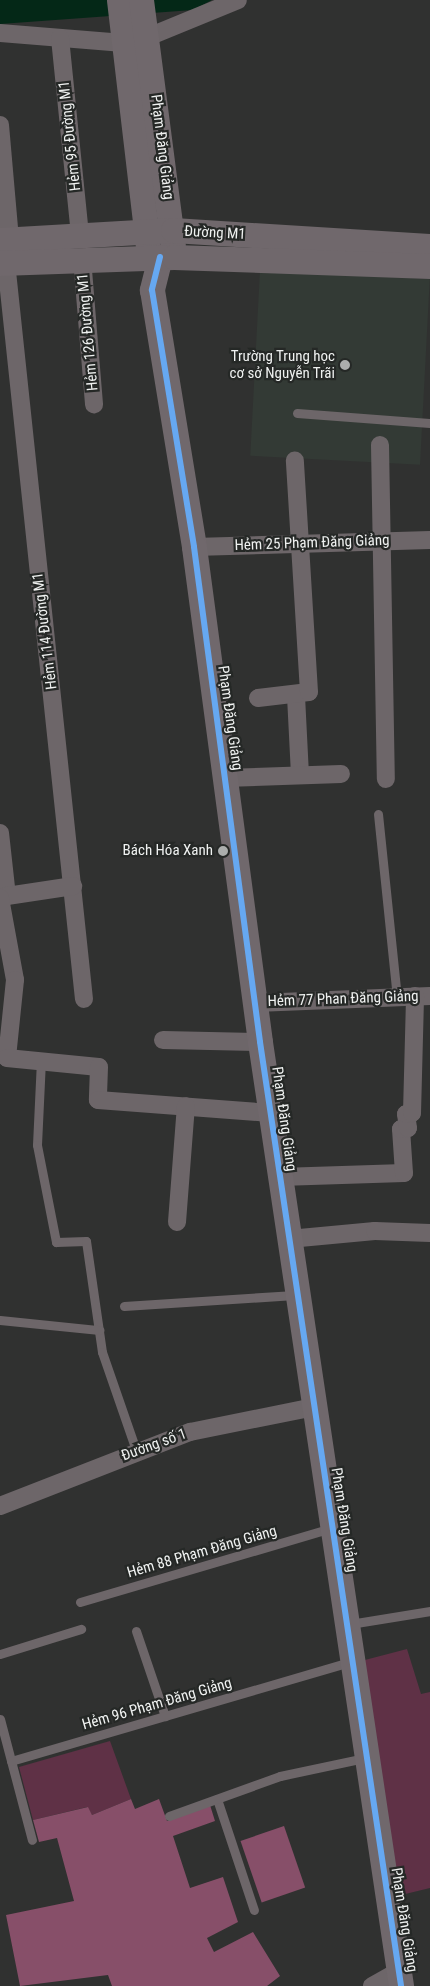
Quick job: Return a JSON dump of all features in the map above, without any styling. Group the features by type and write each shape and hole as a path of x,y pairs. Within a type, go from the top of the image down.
{"street":[{"path":"119,0 136,40"},
{"path":"136,40 141,0"},
{"path":"0,33 60,38 136,40 238,0"},
{"name":"Hẻm 95 Đường M1","path":"60,38 81,246"},
{"name":"Phạm Đăng Giảng","path":"136,40 147,230 161,257"},
{"name":"Phạm Đăng Giảng","path":"136,40 173,230 161,257 152,290 194,547 260,1042 400,1979"},
{"name":"Hẻm 114 Đường M1","path":"0,129 4,251 84,999"},
{"name":"Đường M1","path":"4,251 81,246 147,230 430,246"},
{"name":"Đường M1","path":"81,246 161,257 430,266"},
{"name":"Hẻm 126 Đường M1","path":"81,246 94,405"},
{"path":"380,445 380,541 386,779"},
{"path":"258,698 296,696 310,692 295,460"},
{"name":"Hẻm 25 Phạm Đăng Giảng","path":"194,547 430,540"},
{"path":"296,696 300,775"},
{"path":"225,778 341,774"},
{"path":"0,833 3,897 15,980 7,1058 99,1067 98,1100 271,1113"},
{"path":"3,897 73,886"},
{"path":"280,1177 404,1173 401,1129 408,1128 406,1114 412,1113 414,996"},
{"name":"Hẻm 77 Phan Đăng Giảng","path":"256,1003 414,996"},
{"path":"163,1040 260,1042"},
{"path":"178,1222 186,1106"},
{"path":"289,1239 374,1231 430,1233"},
{"name":"Đường số 1","path":"0,1506 136,1450 218,1424 314,1407"},
{"path":"372,1986 400,1979"}],"lane":[{"path":"297,413 430,424"},
{"path":"378,814 414,996"},
{"path":"41,1060 40,1171 56,1242 86,1241 104,1360 136,1450"},
{"path":"124,1306 297,1295"},
{"path":"0,1320 99,1330"},
{"name":"Hẻm 88 Phạm Đăng Giảng","path":"80,1602 332,1528"},
{"path":"347,1625 430,1611"},
{"path":"0,1654 81,1629"},
{"path":"136,1631 165,1716"},
{"name":"Hẻm 96 Phạm Đăng Giảng","path":"11,1761 352,1661"},
{"path":"0,1719 32,1840"},
{"path":"169,1816 280,1776 367,1758"},
{"path":"217,1799 254,1910"}],"shaded area":[{"path":"0,0 212,0 193,10 0,24"},
{"name":"Trường Trung học cơ sở Nguyễn Trãi","path":"260,270 430,279 420,465 250,456"},
{"path":"407,1649 421,1694 430,1692 430,1888 397,1896 361,1661"},
{"path":"110,1741 131,1799 92,1815 87,1807 33,1820 19,1767"},
{"path":"131,1799 135,1809 159,1799 167,1821 210,1805 215,1821 173,1836 190,1888 223,1877 238,1922 207,1938 214,1952 253,1932 280,1976 267,1986 112,1986 108,1975 20,1986 6,1915 74,1901 57,1838 39,1842 33,1820 88,1807 92,1815"},
{"path":"284,1826 305,1887 262,1902 241,1841"}],"cycle path":[{"path":"160,257 152,290 194,547 260,1042 401,1986"}],"place":[{"name":"Trường Trung học cơ sở Nguyễn Trãi","path":"345,365"},
{"name":"Bách Hóa Xanh","path":"223,851"}]}
